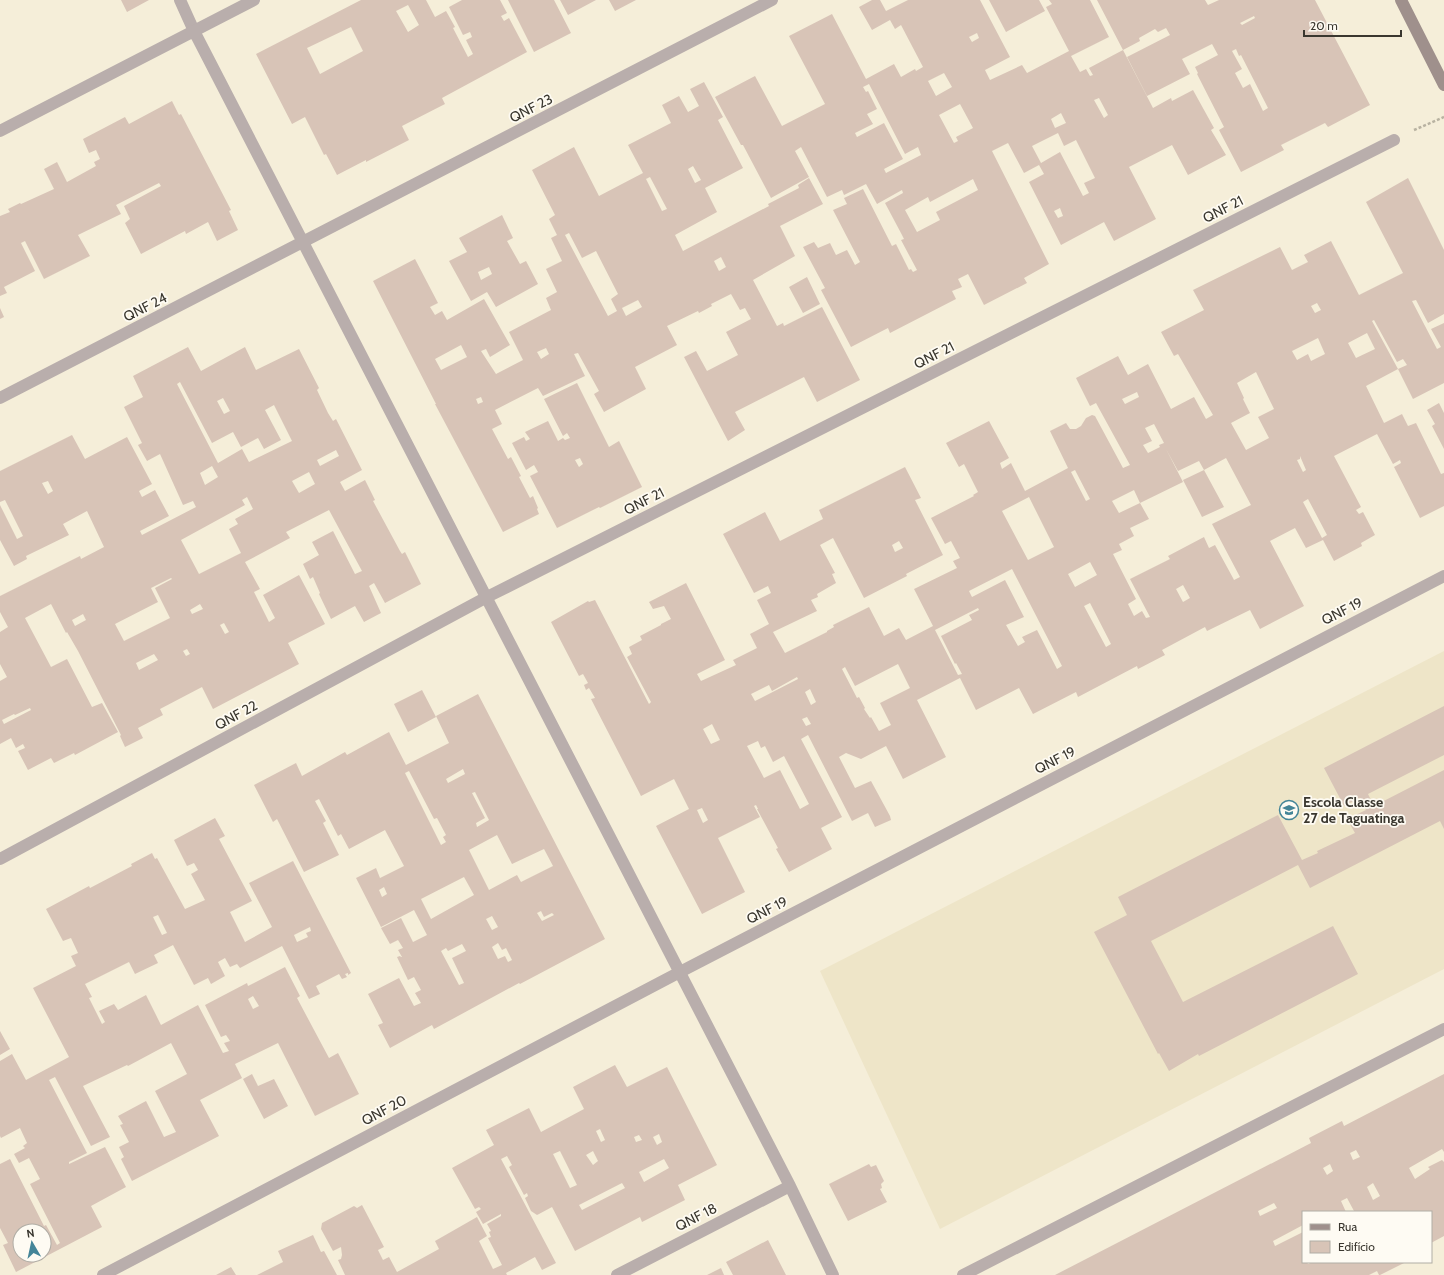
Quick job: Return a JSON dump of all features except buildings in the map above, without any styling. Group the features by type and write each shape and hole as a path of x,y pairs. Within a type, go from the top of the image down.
{"main road":[{"path":"1401,0 1444,85"}],"street":[{"path":"180,0 194,31 303,243 790,1186 833,1275"},
{"path":"0,131 254,0"},
{"name":"QNF 23","path":"303,243 772,0"},
{"name":"QNF 21","path":"487,597 1394,140"},
{"name":"QNF 24","path":"0,398 303,243"},
{"name":"QNF 19","path":"680,972 1444,576"},
{"name":"QNF 22","path":"0,859 487,597"},
{"name":"QNF 20","path":"102,1275 680,972"},
{"path":"963,1275 1444,1029"},
{"name":"QNF 18","path":"617,1275 790,1186"}],"path":[{"path":"1394,140 1444,117"}],"shaded area":[{"name":"Escola Classe 27 de Taguatinga","path":"1444,651 1444,969 940,1229 820,971"}],"place":[{"name":"Escola Classe 27 de Taguatinga","path":"1289,810"}]}
